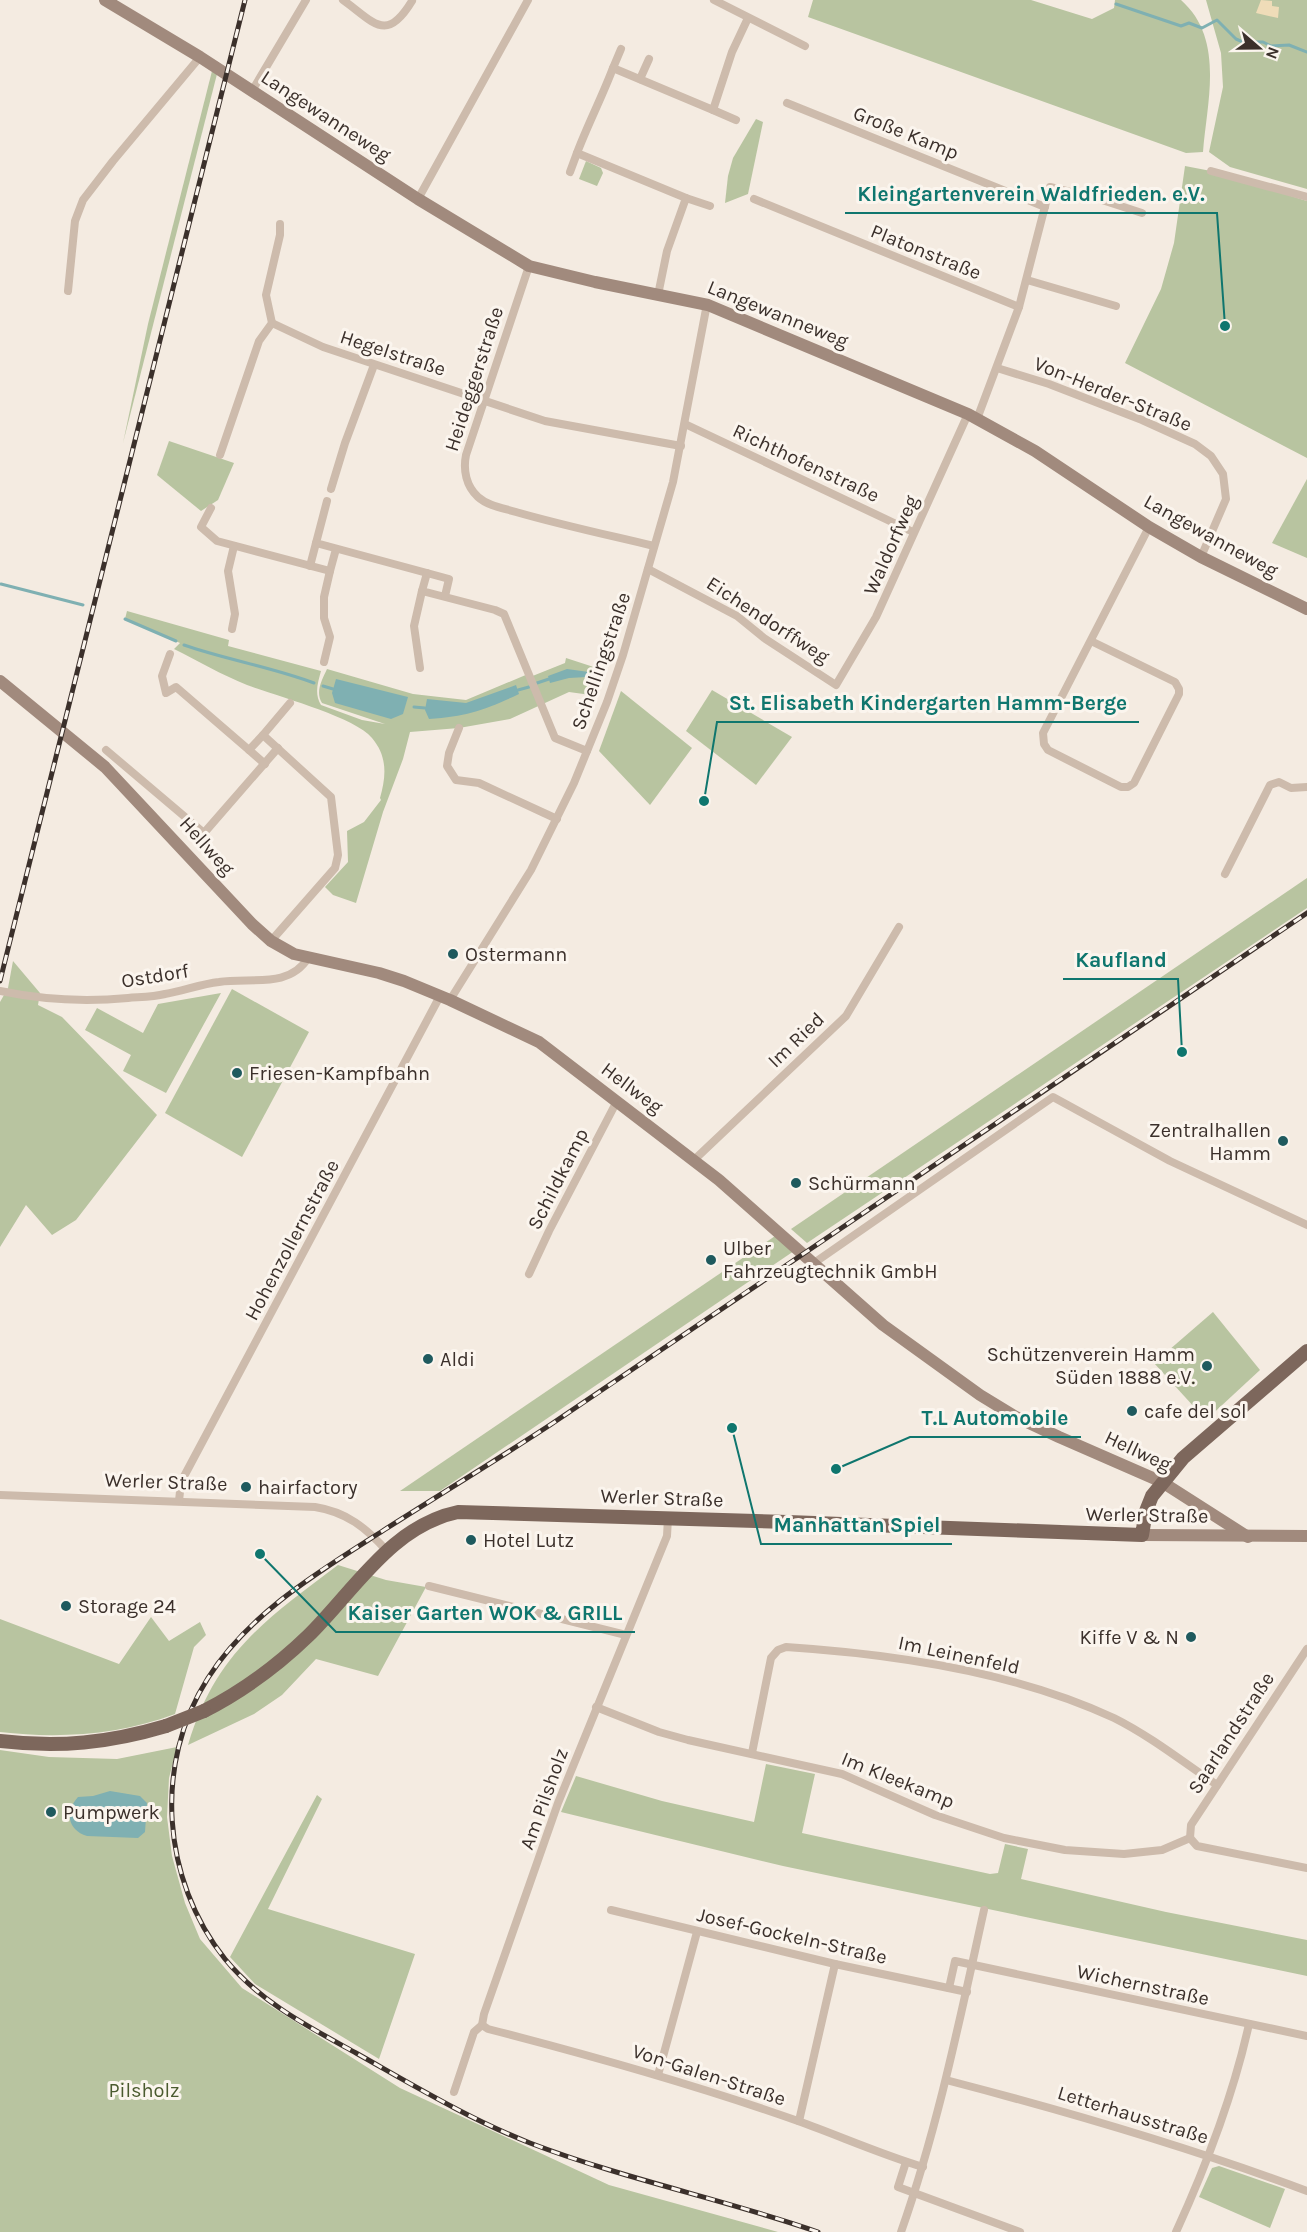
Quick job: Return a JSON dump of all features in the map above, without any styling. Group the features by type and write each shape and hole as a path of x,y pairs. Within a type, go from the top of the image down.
{"main road":[{"path":"1142,1535 1146,1511 1152,1496 1162,1482 1201,1442 1307,1351"},
{"name":"Werler Straße","path":"0,1741 44,1745 98,1742 166,1726 204,1711 235,1695 286,1657 327,1617 387,1551 413,1530 436,1517 458,1512 1142,1535"}],"street":[{"name":"Langewanneweg","path":"105,0 200,57 418,199 529,266 706,304 973,416 1052,461 1149,527 1201,557 1307,609"},
{"path":"252,91 306,0"},
{"path":"343,0 380,26 390,26 397,22 412,1"},
{"path":"418,199 528,0"},
{"path":"714,0 805,46"},
{"path":"712,110 732,51 748,18"},
{"path":"570,172 591,114 598,105 621,49"},
{"path":"68,291 75,221 83,200 200,57"},
{"path":"640,79 649,59"},
{"path":"613,68 736,120"},
{"name":"Große Kamp","path":"787,103 1045,207"},
{"path":"577,153 711,206"},
{"path":"1211,171 1307,197"},
{"name":"Waldorfweg","path":"836,685 876,617 913,532 997,368 1027,280 1050,187 1142,213"},
{"path":"658,294 667,250 686,198"},
{"name":"Platonstraße","path":"754,199 1019,307"},
{"path":"220,455 259,341 273,323 266,295 280,235 280,224"},
{"name":"Heideggerstraße","path":"529,266 464,462 468,483 487,503 526,515 654,546"},
{"path":"1027,280 1116,306"},
{"name":"Schellingstraße","path":"445,998 531,870 557,819 587,751 614,681 673,482 706,304"},
{"name":"Hegelstraße","path":"273,323 323,347 545,421 681,446"},
{"path":"331,489 345,443 374,365"},
{"name":"Von-Herder-Straße","path":"997,368 1049,384 1142,420 1195,444 1211,456 1223,474 1226,499 1201,557"},
{"name":"Richthofenstraße","path":"684,424 913,532"},
{"path":"310,566 327,501"},
{"path":"211,507 201,527 217,541 330,571"},
{"path":"1091,641 1179,686 1179,694 1134,783 1128,787 1120,787 1048,750 1043,737 1044,730 1149,527"},
{"path":"316,543 449,579 445,596"},
{"path":"232,629 235,614 228,571 234,546"},
{"path":"324,662 330,637 324,618 324,597 336,549"},
{"name":"Eichendorffweg","path":"648,569 737,616 764,638 836,685"},
{"path":"420,668 414,627 427,573"},
{"path":"422,591 504,614 555,738 587,751"},
{"path":"170,654 162,676 166,693 176,687 265,764"},
{"name":"Hellweg","path":"0,681 105,767 252,924 271,941 294,954 379,973 445,998 539,1042 694,1160 883,1324 980,1395 1016,1417 1162,1482 1248,1537"},
{"path":"249,750 290,703"},
{"path":"459,728 449,753 447,766 456,780 479,783 557,819"},
{"path":"263,735 331,797 338,855 335,868 271,941"},
{"path":"106,750 204,833 278,748"},
{"path":"1225,874 1270,785 1279,782 1291,788 1307,787"},
{"name":"Im Ried","path":"694,1160 846,1016 899,927"},
{"name":"Ostdorf","path":"0,991 30,998 63,1000 163,995 220,981 274,981 302,967 308,958"},
{"name":"Hohenzollernstraße","path":"179,1501 181,1482 445,998"},
{"path":"814,1263 1053,1097 1170,1161 1307,1225"},
{"name":"Schildkamp","path":"529,1274 617,1101"},
{"name":"Werler Straße","path":"0,1496 179,1501 326,1509 358,1522 387,1551"},
{"name":"Am Pilsholz","path":"454,2092 474,2032 482,2025 558,1803 667,1536 668,1518"},
{"name":"Werler Straße","path":"1142,1535 1307,1536"},
{"path":"429,1586 626,1635"},
{"name":"Im Leinenfeld","path":"752,1753 771,1658 778,1650 798,1647 843,1651 945,1667 1024,1686 1062,1698 1138,1731 1217,1785"},
{"name":"Saarlandstraße","path":"1190,1838 1191,1825 1307,1648"},
{"name":"Im Kleekamp","path":"596,1707 678,1737 842,1774 935,1815 1004,1838 1065,1850 1124,1854 1162,1850 1190,1838"},
{"path":"1190,1838 1197,1846 1307,1868"},
{"name":"Josef-Gockeln-Straße","path":"612,1910 835,1964 967,1992"},
{"path":"901,2232 923,2167 946,2080 984,1910"},
{"path":"657,2075 697,1932"},
{"path":"949,1989 955,1962 972,1966"},
{"path":"799,2121 835,1964"},
{"name":"Wichernstraße","path":"972,1966 1307,2036"},
{"path":"1176,2232 1210,2156 1232,2092 1249,2024"},
{"name":"Von-Galen-Straße","path":"482,2025 488,2029 657,2075 799,2121 923,2167"},
{"name":"Letterhausstraße","path":"946,2080 1091,2119 1210,2156 1307,2191"},
{"path":"906,2162 898,2187 1020,2232"}],"green space":[{"path":"813,0 1031,0 1092,19 1114,8 1115,0 1181,0 1195,16 1204,33 1208,52 1209,92 1203,152 1186,153 808,17"},
{"path":"1206,0 1307,0 1307,189 1230,167 1209,152 1223,87 1221,53"},
{"path":"212,71 217,74 123,443 148,324"},
{"path":"756,119 763,122 748,194 725,203 733,158"},
{"path":"586,161 601,168 603,173 597,186 579,179"},
{"path":"1185,166 1211,171 1307,201 1307,458 1125,363 1161,289 1174,243"},
{"path":"169,441 234,463 218,500 201,511 157,475"},
{"path":"1307,479 1307,558 1272,543"},
{"path":"127,611 229,640 228,646 321,671 317,692 321,705 362,720 385,724 322,703 319,690 327,669 413,694 466,700 528,674 530,677 565,663 566,658 606,671 598,696 569,692 510,719 459,728 410,732 356,903 333,895 325,887 348,862 347,831 364,822 381,800 384,782 383,760 372,738 349,722 247,685 210,668 174,649 180,643 125,619"},
{"path":"712,690 792,737 756,785 686,731"},
{"path":"621,691 692,748 650,805 599,751"},
{"path":"1307,878 1307,908 807,1243 791,1229"},
{"path":"13,961 40,993 38,1005 62,1017 157,1115 76,1220 52,1235 26,1205 0,1247 0,1002 8,988"},
{"name":"Friesen-Kampfbahn","path":"232,989 309,1032 242,1157 165,1113"},
{"path":"221,993 166,1093 123,1071 131,1055 85,1030 97,1008 143,1033 158,1004"},
{"path":"778,1234 794,1251 440,1491 400,1491"},
{"name":"Schützenverein Hamm Süden 1888 e.V.","path":"1213,1312 1260,1370 1206,1420 1154,1363"},
{"path":"338,1565 386,1580 426,1587 378,1676 316,1659 282,1695 254,1714 188,1745 199,1713 228,1663 266,1622"},
{"path":"151,1617 169,1641 200,1622 206,1635 194,1647 175,1714 132,1727 89,1734 44,1735 0,1732 0,1619 119,1664"},
{"name":"Pilsholz","path":"177,1747 169,1778 167,1817 172,1856 185,1903 200,1939 242,1988 400,2088 609,2185 778,2232 0,2232 0,1750 49,1757 117,1759"},
{"path":"766,1764 815,1774 802,1833 990,1874 998,1873 1005,1844 1028,1849 1021,1879 1166,1912 1307,1940 1307,1976 783,1866 561,1812 576,1776 662,1801 754,1822"},
{"path":"317,1795 322,1799 268,1909 415,1954 379,2059 255,1984 230,1957"},
{"path":"1219,2166 1285,2189 1270,2228 1199,2197 1212,2168"}],"sand":[{"path":"1261,0 1272,1 1272,6 1279,7 1278,18 1256,13"}],"water":[{"path":"567,669 589,672 587,677 569,678 550,683 548,676"},
{"path":"336,679 408,697 403,714 391,719 335,703 332,693"},
{"path":"516,685 519,694 476,711 429,719 425,710 427,699 466,703"},
{"path":"110,1791 140,1796 147,1803 145,1832 138,1838 87,1836 72,1825 71,1808 78,1797"}],"waterway":[{"path":"1116,4 1181,26 1189,23 1202,28 1217,20 1236,39 1243,42 1263,42 1271,46 1289,45 1307,52"},
{"path":"1,584 83,605"},
{"path":"125,619 176,641"},
{"path":"184,645 314,683"},
{"path":"537,683 549,679"},
{"path":"323,686 333,689"},
{"path":"518,690 529,687"},
{"path":"414,707 425,708"}],"railway":[{"path":"0,981 245,0"},
{"path":"818,2232 565,2156 507,2134 442,2101 269,2001 225,1959 204,1928 188,1894 177,1858 172,1821 173,1784 179,1747 190,1712 208,1678 225,1654 265,1613 311,1577 550,1425 1307,913"}],"place":[{"name":"Kleingartenverein Waldfrieden. e.V.","path":"1225,326"},
{"name":"St. Elisabeth Kindergarten Hamm-Berge","path":"704,801"},
{"name":"Ostermann","path":"453,954"},
{"name":"Kaufland","path":"1182,1052"},
{"name":"Friesen-Kampfbahn","path":"237,1073"},
{"name":"Zentralhallen Hamm","path":"1283,1141"},
{"name":"Schürmann","path":"796,1183"},
{"name":"Ulber Fahrzeugtechnik GmbH","path":"711,1260"},
{"name":"Aldi","path":"428,1359"},
{"name":"Schützenverein Hamm Süden 1888 e.V.","path":"1207,1366"},
{"name":"cafe del sol","path":"1132,1411"},
{"name":"Manhattan Spiel","path":"732,1428"},
{"name":"T.L Automobile","path":"836,1469"},
{"name":"hairfactory","path":"246,1487"},
{"name":"Hotel Lutz","path":"471,1540"},
{"name":"Kaiser Garten WOK & GRILL","path":"260,1554"},
{"name":"Storage 24","path":"66,1606"},
{"name":"Kiffe V & N","path":"1191,1637"},
{"name":"Pumpwerk","path":"51,1812"}]}
